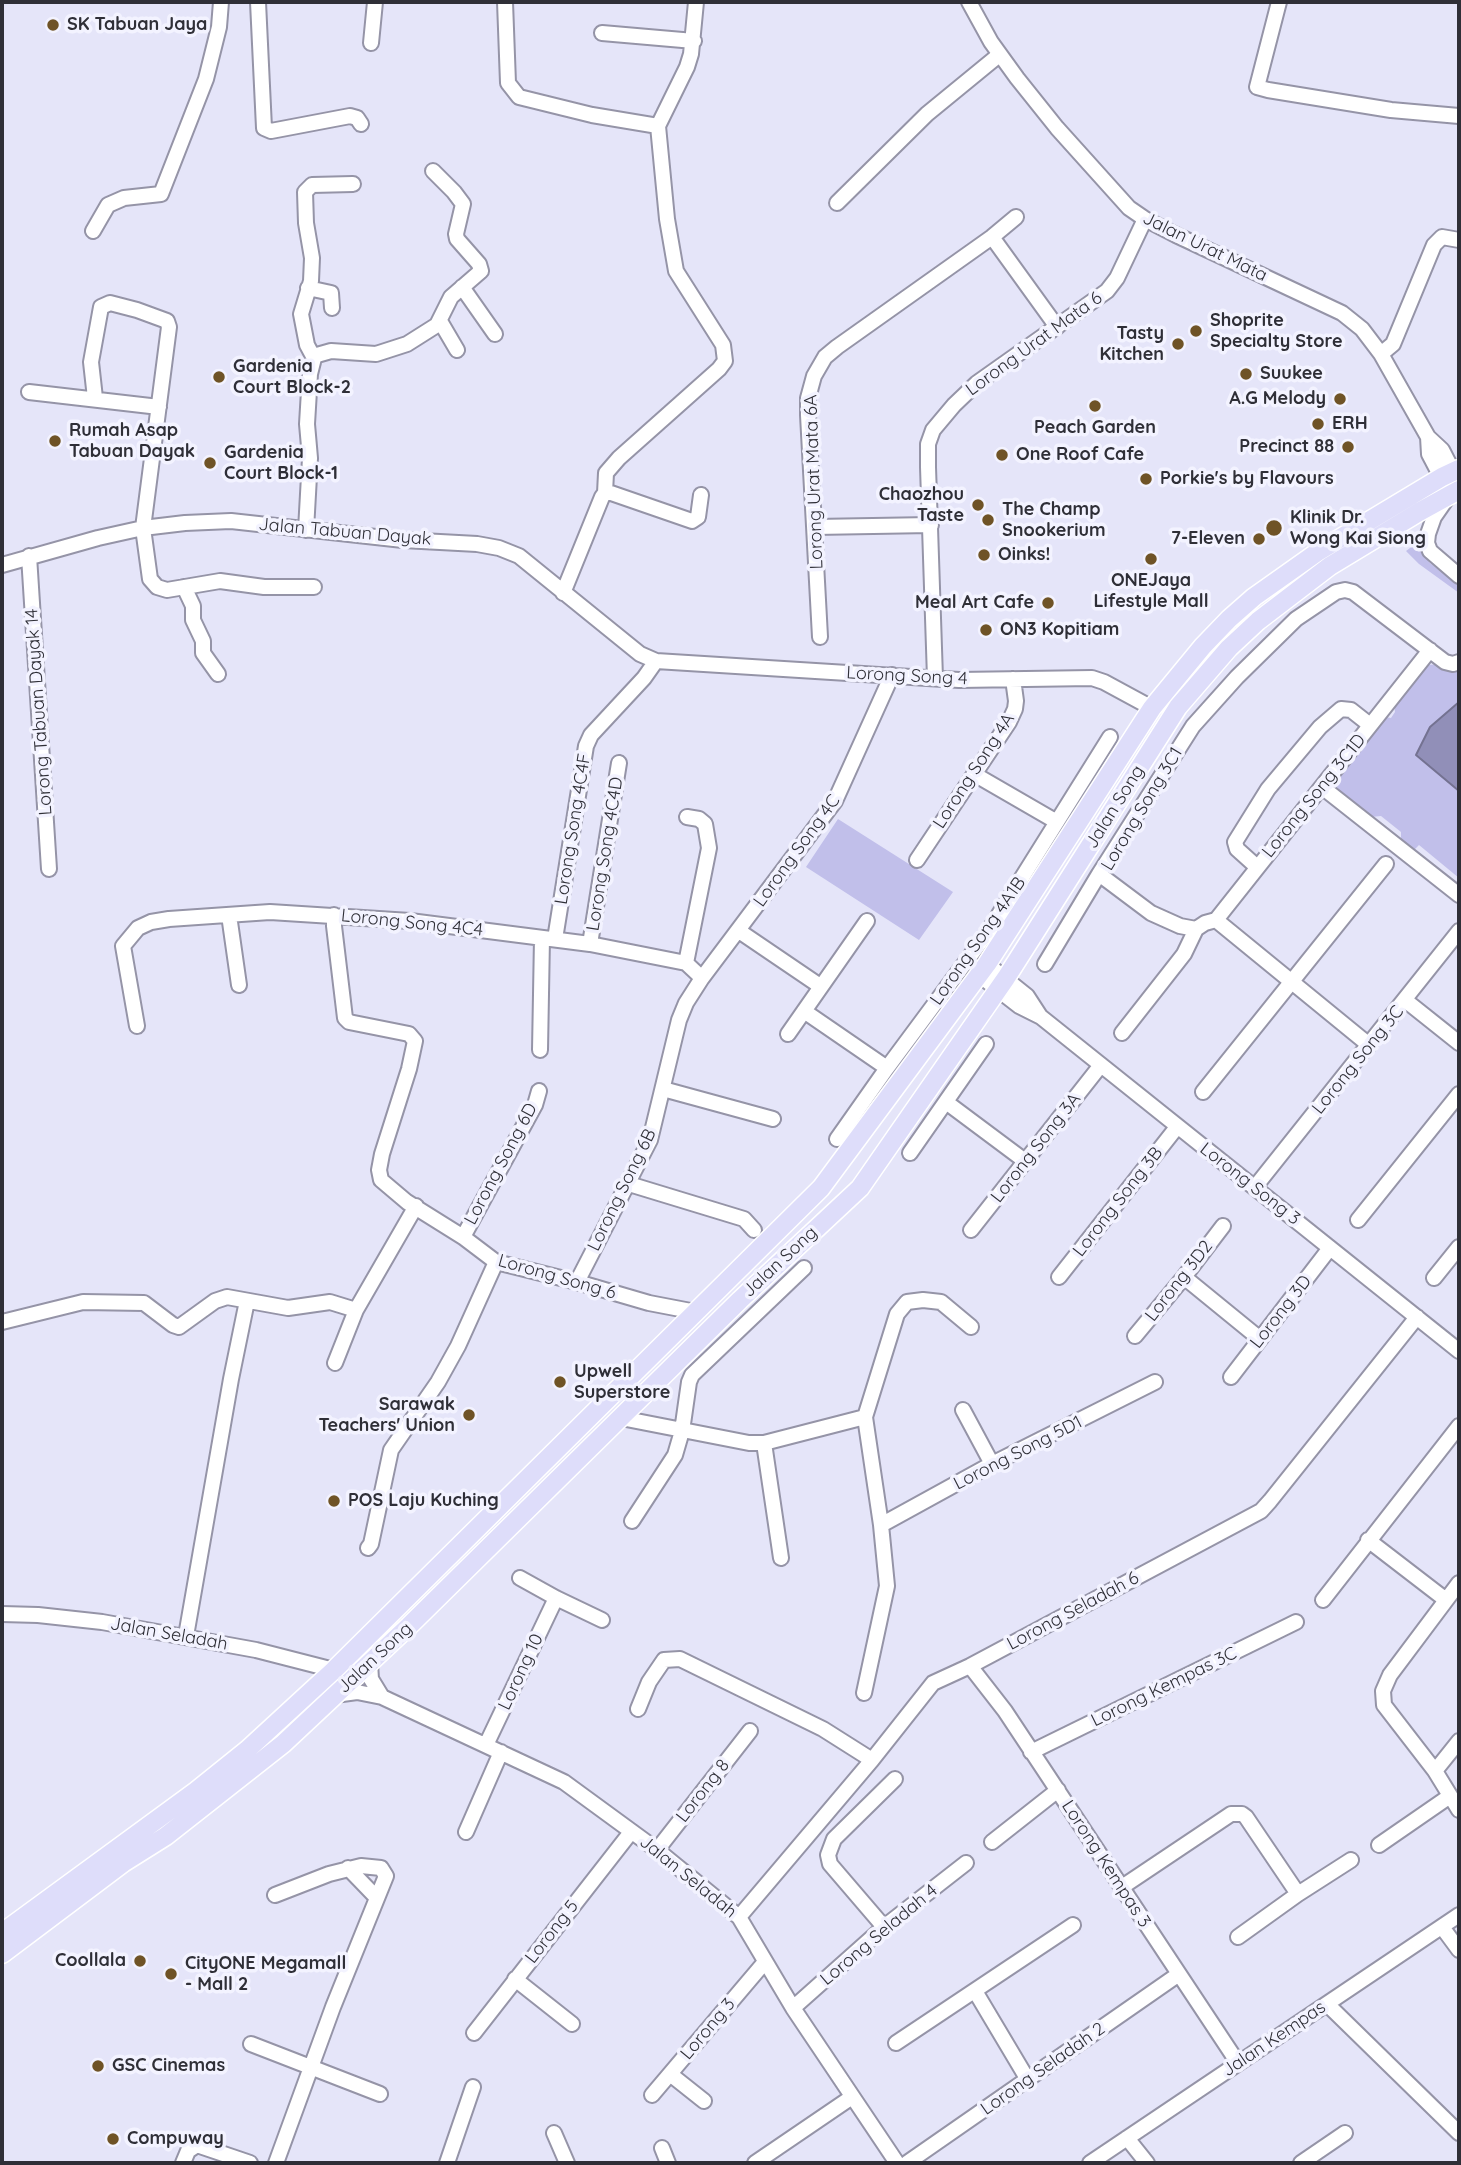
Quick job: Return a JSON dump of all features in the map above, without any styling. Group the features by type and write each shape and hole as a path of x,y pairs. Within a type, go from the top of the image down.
{"main road":[{"name":"Jalan Song","path":"2,1933 196,1791 334,1670 821,1188 983,970 1152,708 1229,619 1254,597 1319,551 1454,481"},
{"name":"Jalan Song","path":"2,1954 64,1906 166,1836 283,1744 370,1663 740,1300 860,1188 1002,984 1178,707 1228,648 1258,621 1330,566 1454,481"},
{"path":"696,1312 714,1312 740,1300"},
{"path":"591,1416 610,1411 621,1418"}],"street":[{"path":"93,231 108,205 124,198 161,194 206,79 219,27 221,2"},
{"path":"258,2 264,128 271,131 350,116 357,118 361,124"},
{"path":"371,43 376,2"},
{"path":"505,2 508,83 519,97 592,115 658,125"},
{"path":"563,593 605,493 606,473 725,361 723,345 679,279 667,219 658,125 687,67 694,41 696,2"},
{"name":"Jalan Urat Mata","path":"969,2 999,55 1049,118 1125,204 1145,219 1234,264 1342,313 1362,329 1381,354 1428,437 1429,454 1454,481"},
{"path":"1279,2 1258,87 1391,110 1459,116"},
{"path":"602,33 694,41"},
{"path":"837,202 926,114 999,55"},
{"path":"306,530 310,458 308,411 310,374 314,358 331,351 376,354 407,344 440,321 451,297 479,275 481,267 457,239 463,204 433,171"},
{"path":"314,358 307,345 301,314 312,258 304,205 305,192 312,185 353,184"},
{"name":"Lorong Urat Mata 6A","path":"820,637 808,398 814,376 819,366 837,347 1016,217"},
{"name":"Lorong Urat Mata 6","path":"935,678 928,453 933,430 971,388 1112,286 1145,219"},
{"path":"992,237 1057,327"},
{"path":"1381,354 1392,344 1434,245 1442,237 1459,240"},
{"path":"462,287 495,334"},
{"path":"308,288 331,293 332,308"},
{"path":"95,398 91,362 100,307 110,303 167,321 169,327 143,528 150,579 167,590 220,581 264,587 314,587"},
{"path":"440,321 457,350"},
{"path":"29,392 159,407"},
{"path":"1454,481 1434,517 1427,544 1430,551 1459,576"},
{"path":"605,493 692,521 698,517 701,495"},
{"name":"Jalan Tabuan Dayak","path":"2,565 29,555 143,528 230,521 499,548 519,555 640,654 656,661"},
{"path":"815,527 931,525"},
{"name":"Lorong Tabuan Dayak 14","path":"29,555 49,869"},
{"path":"184,587 193,606 193,620 203,641 203,653 218,674"},
{"name":"Lorong Song 3C1","path":"1196,929 1180,926 1151,913 1099,874 1193,726 1237,677 1296,619 1336,592 1345,590 1361,598 1430,650"},
{"path":"1430,650 1445,662 1459,662"},
{"name":"Lorong Song 3C1D","path":"1216,920 1430,650"},
{"name":"Lorong Song 4","path":"656,661 959,680 1097,679 1152,708"},
{"name":"Lorong Song 4C4F","path":"540,1050 548,939 586,746 591,735 644,678 656,661"},
{"name":"Lorong Song 4C","path":"702,978 835,801 892,675"},
{"name":"Lorong Song 4A","path":"917,860 1015,709 1013,679"},
{"name":"Lorong Song 3C1D","path":"1257,867 1237,849 1235,842 1285,767 1320,727 1341,709 1351,710 1370,725"},
{"name":"Lorong Song 4A1B","path":"837,1139 988,932 1110,737"},
{"name":"Lorong Song 4C4D","path":"590,944 619,763"},
{"path":"974,774 1057,822"},
{"path":"1322,787 1459,895"},
{"path":"687,817 699,819 705,824 709,848 686,963 702,978"},
{"path":"1203,1092 1386,864"},
{"path":"1045,964 1099,874"},
{"name":"Lorong Song 4C4","path":"137,1026 123,946 138,928 151,922 169,919 270,912 410,921 590,944 686,963"},
{"path":"229,915 239,985"},
{"name":"Lorong Song 6","path":"334,915 345,1018 349,1022 408,1034 415,1041 409,1069 386,1140 379,1170 382,1180 395,1193 496,1262 649,1303 696,1312"},
{"path":"1122,1032 1184,954 1196,929 1216,920 1369,1045"},
{"path":"788,1034 867,921"},
{"path":"739,931 820,986"},
{"name":"Lorong Song 3C","path":"1255,1187 1459,931"},
{"name":"Lorong Song 3","path":"983,970 1002,984 1019,1006 1041,1017 1459,1351"},
{"name":"Lorong Song 6B","path":"578,1282 650,1140 679,1020 702,978"},
{"path":"1405,1000 1459,1043"},
{"path":"804,1011 887,1068"},
{"path":"911,1153 986,1044"},
{"name":"Lorong Song 3A","path":"971,1230 1101,1065"},
{"path":"663,1089 774,1119"},
{"name":"Lorong Song 6D","path":"463,1237 535,1105 538,1091"},
{"path":"1358,1220 1459,1094"},
{"path":"946,1102 1025,1161"},
{"name":"Lorong Song 3B","path":"1059,1277 1177,1127"},
{"path":"629,1184 744,1219 754,1230"},
{"path":"335,1363 356,1310 416,1206"},
{"name":"Lorong 3D2","path":"1135,1336 1223,1226"},
{"path":"1434,1278 1459,1247"},
{"name":"Lorong 3D","path":"1231,1377 1330,1248"},
{"path":"368,1548 372,1544 391,1450 438,1382 458,1346 496,1262"},
{"path":"632,1521 675,1455 692,1375 804,1268"},
{"path":"1184,1278 1260,1339"},
{"path":"2,1322 83,1302 132,1303 148,1305 179,1327 215,1301 227,1297 288,1308 330,1302 356,1310"},
{"path":"186,1636 247,1301"},
{"path":"864,1693 887,1586 865,1417 897,1314 907,1302 941,1302 971,1327"},
{"name":"Lorong Seladah 6","path":"739,1917 872,1760 933,1683 970,1666 1261,1511 1417,1317"},
{"name":"Lorong Song 5D1","path":"881,1525 992,1464 1155,1382"},
{"path":"962,1410 992,1464"},
{"path":"621,1418 749,1443 764,1443 865,1417"},
{"path":"1323,1600 1459,1426"},
{"path":"764,1443 781,1558"},
{"path":"1368,1541 1446,1600"},
{"path":"520,1578 602,1620"},
{"path":"1459,1583 1390,1675 1383,1691 1384,1705 1435,1772 1459,1810"},
{"name":"Lorong 10","path":"486,1745 556,1598"},
{"name":"Jalan Seladah","path":"2,1614 102,1622 186,1636 334,1670"},
{"name":"Lorong Kempas 3C","path":"1031,1752 1296,1622"},
{"path":"638,1709 649,1682 664,1660 680,1658 824,1729 872,1760"},
{"path":"370,1663 371,1679 382,1697"},
{"name":"Lorong Kempas 3","path":"970,1666 1005,1711 1238,2063"},
{"name":"Jalan Seladah","path":"335,1695 357,1692 382,1697 564,1782 656,1850 739,1917 764,1963 897,2163"},
{"name":"Lorong 8","path":"656,1850 750,1731"},
{"path":"1435,1772 1459,1741"},
{"path":"466,1832 501,1752"},
{"path":"884,1927 830,1864 828,1855 834,1839 895,1779"},
{"path":"992,1842 1058,1790"},
{"path":"1379,1845 1450,1796"},
{"path":"1122,1887 1226,1816 1237,1813 1246,1818 1298,1894"},
{"name":"Lorong 5","path":"474,2033 631,1832"},
{"path":"1238,1937 1351,1860"},
{"name":"Lorong Seladah 4","path":"793,2008 884,1927 966,1863"},
{"path":"348,1868 376,1897"},
{"path":"275,1895 348,1868 381,1868 386,1876 333,2007 276,2163"},
{"name":"Jalan Kempas","path":"1090,2163 1459,1915"},
{"path":"896,2043 1073,1925"},
{"path":"1442,1927 1459,1950"},
{"name":"Lorong 3","path":"652,2095 764,1963"},
{"name":"Lorong Seladah 2","path":"907,2163 1179,1974"},
{"path":"515,1979 572,2024"},
{"path":"975,1991 1028,2080"},
{"path":"1326,2004 1459,2133"},
{"path":"251,2044 380,2094"},
{"path":"670,2074 704,2101"},
{"path":"447,2163 473,2087"},
{"path":"755,2163 852,2097"},
{"path":"554,2133 567,2163"},
{"path":"1301,2163 1345,2133"},
{"path":"1128,2138 1147,2163"},
{"path":"183,2163 188,2151 197,2145 250,2163"},
{"path":"662,2148 668,2163"}],"shaded area":[{"path":"1418,544 1430,563 1459,585 1459,593 1419,564 1406,551 1414,545 1419,552"},
{"path":"1443,664 1459,668 1459,878 1419,845 1413,851 1401,842 1401,832 1381,816 1371,817 1331,785 1385,717 1391,718 1395,712 1394,705 1426,665"},
{"path":"1459,702 1459,791 1416,755 1430,727"},
{"path":"838,819 953,892 919,940 806,867"}],"place":[{"name":"SK Tabuan Jaya","path":"53,25"},
{"name":"Shoprite Specialty Store","path":"1196,331"},
{"name":"Tasty Kitchen","path":"1178,344"},
{"name":"Suukee","path":"1246,374"},
{"name":"Gardenia Court Block-2","path":"219,377"},
{"name":"A.G Melody","path":"1340,399"},
{"name":"Peach Garden","path":"1095,406"},
{"name":"ERH","path":"1318,424"},
{"name":"Rumah Asap Tabuan Dayak","path":"55,441"},
{"name":"Precinct 88","path":"1348,447"},
{"name":"One Roof Cafe","path":"1002,455"},
{"name":"Gardenia Court Block-1","path":"210,463"},
{"name":"Porkie's by Flavours","path":"1146,479"},
{"name":"Chaozhou Taste","path":"978,505"},
{"name":"The Champ Snookerium","path":"988,520"},
{"name":"Klinik Dr. Wong Kai Siong","path":"1274,528"},
{"name":"7-Eleven","path":"1259,539"},
{"name":"Oinks!","path":"984,555"},
{"name":"ONEJaya Lifestyle Mall","path":"1151,559"},
{"name":"Meal Art Cafe","path":"1048,603"},
{"name":"ON3 Kopitiam","path":"986,630"},
{"name":"Upwell Superstore","path":"560,1382"},
{"name":"Sarawak Teachers' Union","path":"469,1415"},
{"name":"POS Laju Kuching","path":"334,1501"},
{"name":"Coollala","path":"140,1961"},
{"name":"CityONE Megamall - Mall 2","path":"171,1974"},
{"name":"GSC Cinemas","path":"98,2066"},
{"name":"Compuway","path":"113,2139"}]}
